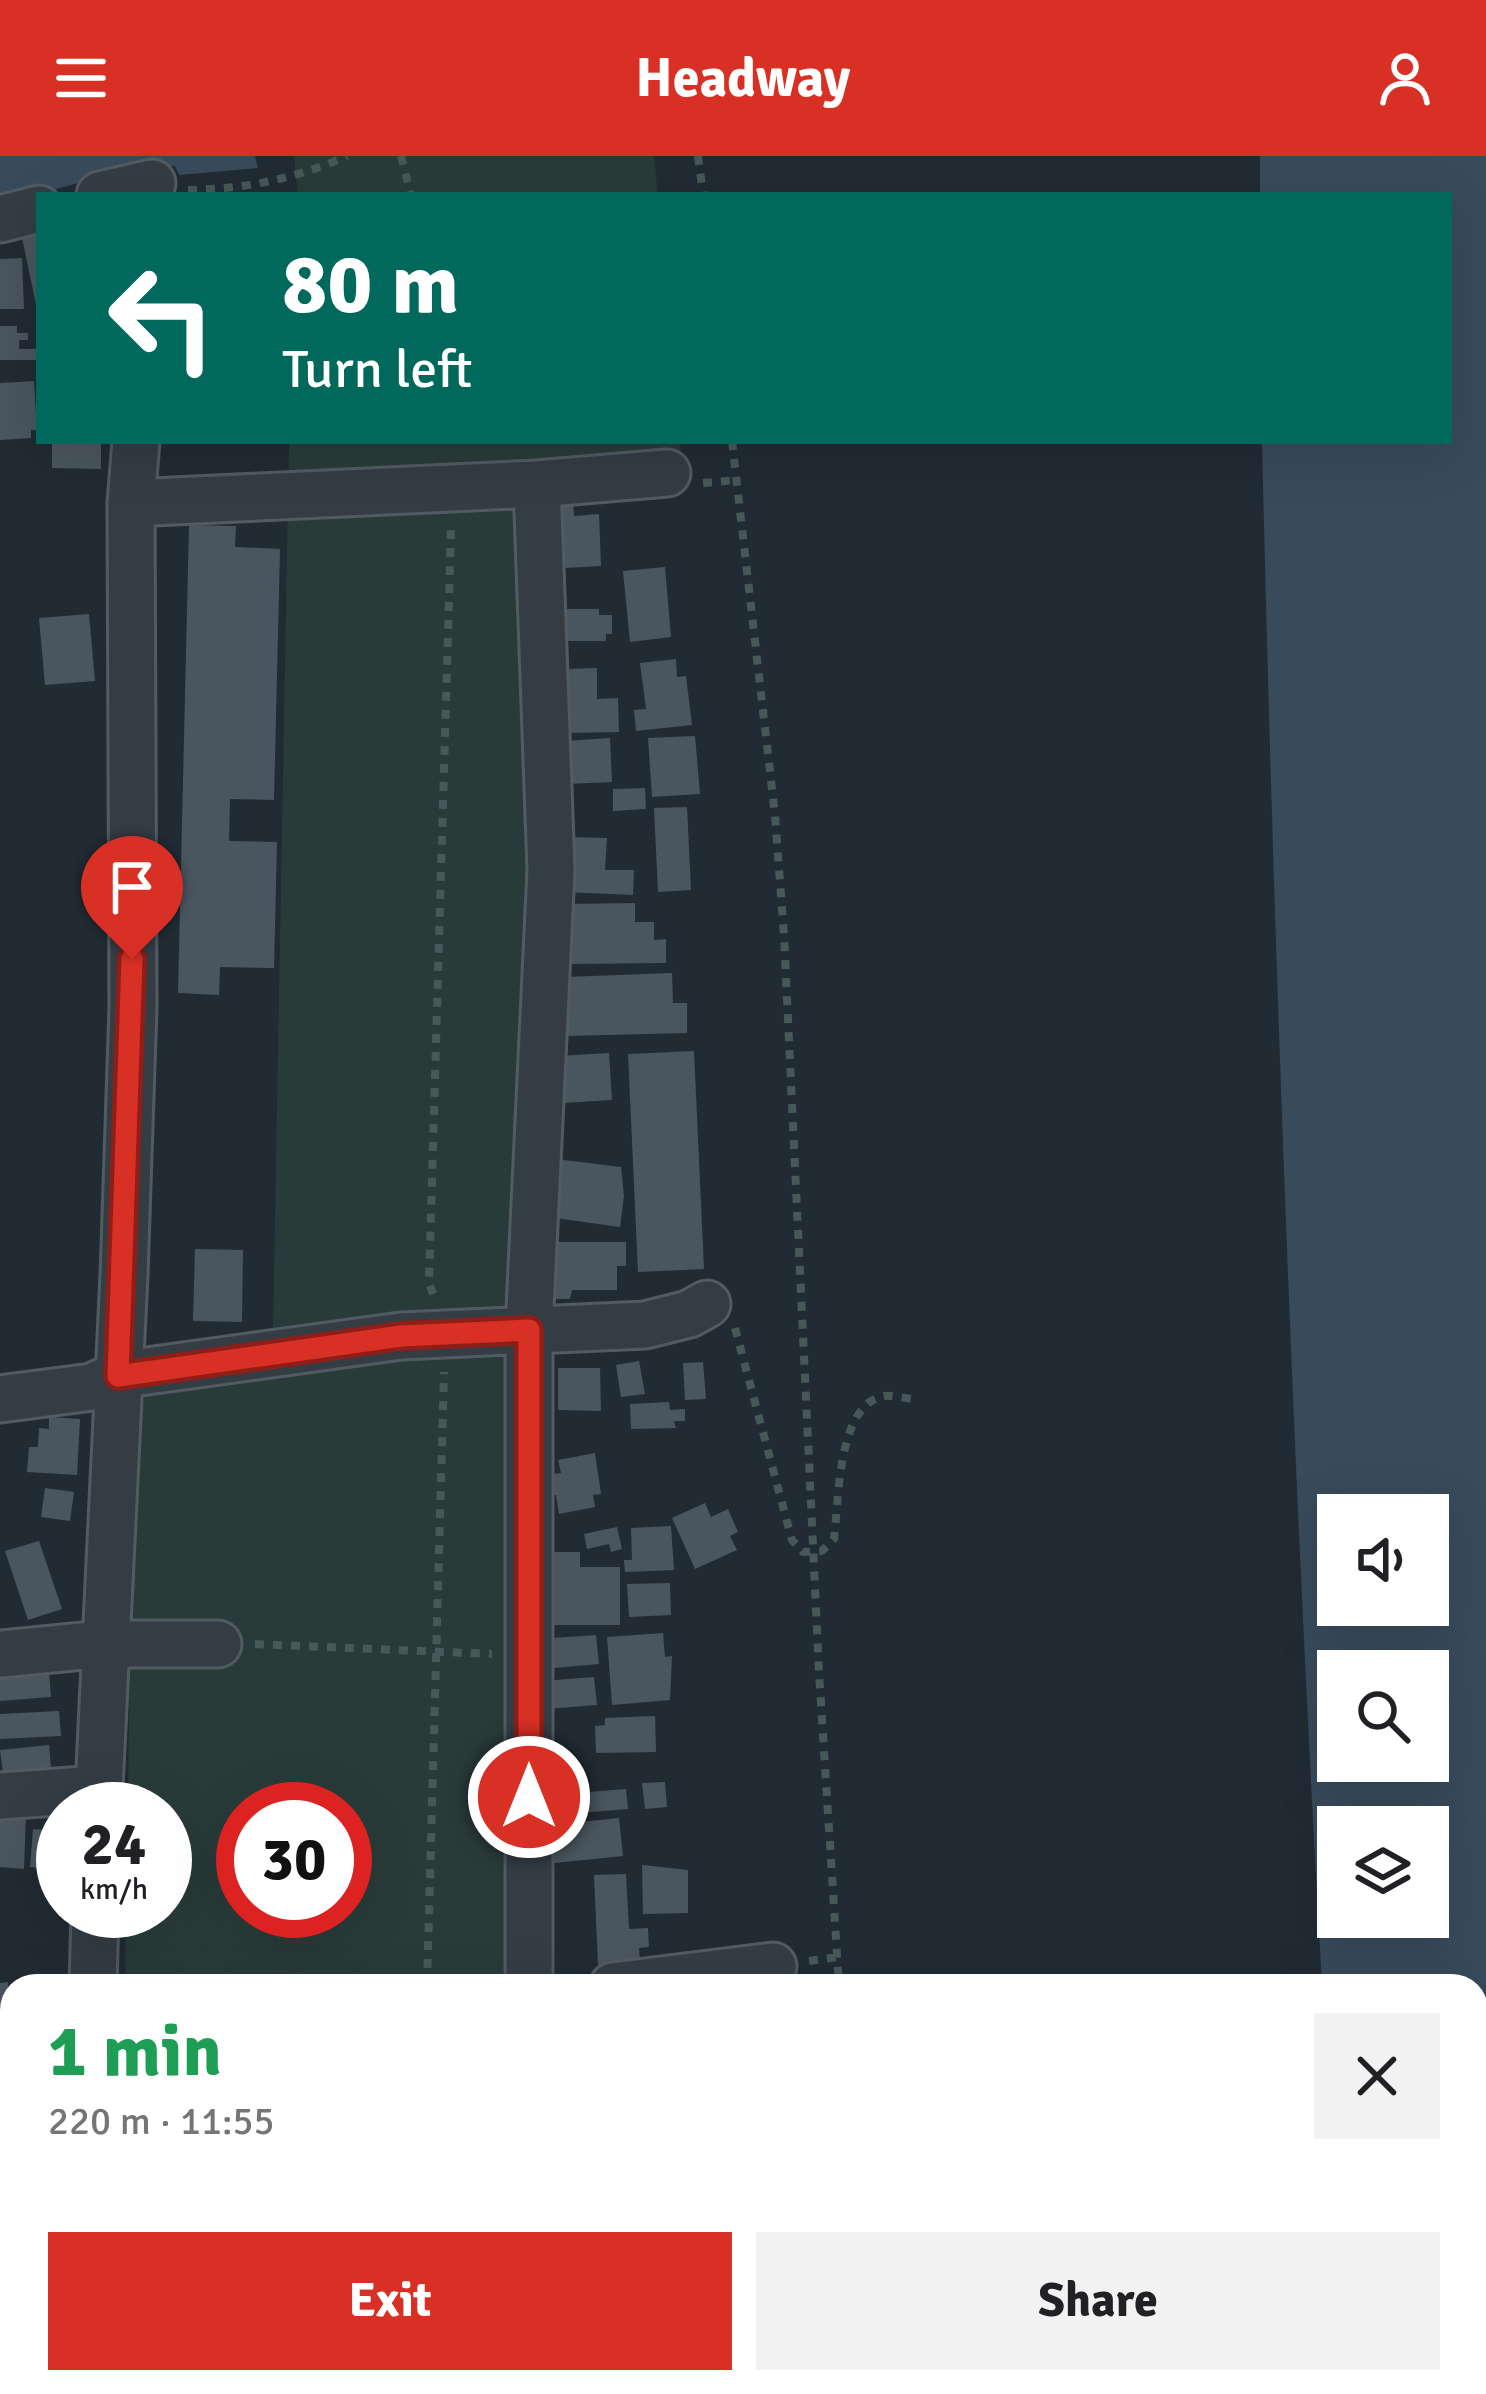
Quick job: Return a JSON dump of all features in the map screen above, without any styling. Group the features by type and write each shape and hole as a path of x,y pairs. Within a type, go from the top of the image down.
{"street":[{"path":"108,192 150,177"},
{"path":"0,219 36,210"},
{"path":"99,1782 133,1006 130,502 136,444"},
{"path":"130,502 452,489 667,473"},
{"path":"529,1974 529,1330 551,870 537,484"},
{"path":"0,1399 92,1387 118,1376 401,1336 645,1325 707,1304"},
{"path":"0,1654 104,1644 218,1643"},
{"path":"0,1796 36,1797"},
{"path":"93,1974 94,1938"},
{"path":"709,1974 773,1966"}],"path":[{"path":"150,177 177,191 235,189 308,173 347,156"},
{"path":"401,156 410,192"},
{"path":"698,156 703,192"},
{"path":"732,444 784,935 838,1974"},
{"path":"723,481 737,480"},
{"path":"435,1300 430,1282 452,489"},
{"path":"707,1304 737,1331 792,1540 803,1552 830,1547 834,1539 848,1432 858,1410 882,1396 913,1399"},
{"path":"427,1974 444,1353"},
{"path":"218,1643 436,1648 529,1656"},
{"path":"823,1958 837,1957"}],"shaded area":[{"path":"294,156 654,156 658,192 298,192"},
{"path":"289,444 680,444 681,453 522,469 536,827 516,1304 506,1320 514,1974 125,1974 126,1938 192,1938 192,1782 128,1782 130,1616 143,1402 150,1385 275,1371"}],"water":[{"path":"0,156 255,156 258,168 179,175 175,166 110,174 0,205"},
{"path":"1260,156 1486,156 1486,1974 1321,1974 1320,1938 1449,1938 1449,1806 1317,1806 1317,1890 1286,1214 1262,444 1452,444 1452,192 1260,192"}],"building":[{"path":"36,236 36,304 22,238"},
{"path":"22,258 24,309 0,309 0,259"},
{"path":"0,326 17,326 17,333 28,333 28,340 19,340 19,349 36,349 36,360 0,360"},
{"path":"34,381 36,430 31,430 31,438 0,440 0,383"},
{"path":"52,444 101,444 101,469 52,468"},
{"path":"573,502 574,516 599,514 601,566 563,568 559,503"},
{"path":"189,525 236,526 235,547 280,549 274,800 230,799 229,841 277,842 274,968 220,967 219,995 178,993"},
{"path":"665,567 671,637 630,642 623,571"},
{"path":"564,609 599,609 599,615 612,615 612,634 606,634 606,641 564,641"},
{"path":"89,614 95,681 45,685 39,618"},
{"path":"676,659 677,677 686,676 692,725 636,731 634,710 646,709 640,663"},
{"path":"597,668 597,699 618,698 619,732 567,733 566,669"},
{"path":"695,736 700,794 652,797 648,738"},
{"path":"610,738 612,782 567,784 565,741"},
{"path":"645,788 646,809 613,811 613,789"},
{"path":"687,807 691,890 658,892 654,808"},
{"path":"565,837 607,838 605,870 634,870 633,895 563,892"},
{"path":"635,903 635,922 654,922 654,940 666,939 666,963 568,964 567,904"},
{"path":"672,973 673,1003 687,1003 687,1033 567,1036 565,977"},
{"path":"694,1051 704,1269 638,1272 628,1054"},
{"path":"609,1053 612,1100 562,1103 558,1056"},
{"path":"556,1159 621,1167 620,1227 548,1217"},
{"path":"545,1242 626,1242 626,1266 617,1266 617,1290 572,1290 570,1299 545,1299"},
{"path":"195,1249 243,1250 242,1322 193,1321"},
{"path":"639,1361 645,1394 621,1397 616,1365"},
{"path":"703,1362 706,1399 685,1400 683,1363"},
{"path":"558,1368 600,1368 601,1411 558,1410"},
{"path":"669,1402 670,1410 685,1409 685,1421 674,1421 676,1428 631,1429 630,1404"},
{"path":"49,1417 80,1419 77,1475 27,1472 29,1447 38,1447 39,1428 49,1429"},
{"path":"595,1453 601,1494 593,1495 595,1507 559,1514 546,1475 561,1473 558,1460"},
{"path":"45,1488 74,1492 70,1521 41,1517"},
{"path":"705,1503 711,1517 728,1509 738,1532 730,1536 737,1550 695,1569 672,1518"},
{"path":"671,1526 674,1570 625,1572 624,1560 632,1560 631,1528"},
{"path":"617,1527 622,1549 611,1552 609,1544 587,1549 584,1534"},
{"path":"39,1541 62,1609 28,1620 5,1551"},
{"path":"552,1552 580,1552 580,1567 620,1567 620,1625 552,1625"},
{"path":"670,1583 671,1615 629,1617 627,1584"},
{"path":"663,1633 665,1657 672,1656 670,1700 612,1705 607,1637"},
{"path":"596,1635 599,1664 554,1668 553,1659 546,1660 545,1646 553,1645 553,1638"},
{"path":"48,1659 51,1697 0,1701 0,1663"},
{"path":"594,1677 597,1705 546,1709 543,1681"},
{"path":"59,1711 61,1736 0,1739 0,1714"},
{"path":"655,1716 656,1752 596,1753 595,1726 605,1725 605,1718"},
{"path":"49,1745 51,1768 3,1773 0,1750"},
{"path":"665,1782 667,1807 645,1809 642,1783"},
{"path":"626,1789 628,1809 578,1813 576,1793"},
{"path":"0,1814 26,1815 24,1869 0,1867"},
{"path":"619,1818 623,1856 545,1864 541,1826"},
{"path":"33,1829 36,1829 36,1868 30,1867"},
{"path":"642,1865 688,1870 688,1913 643,1914"},
{"path":"626,1874 629,1929 648,1928 649,1947 639,1948 640,1963 598,1965 594,1875"}],"route":[{"path":"132,959 118,1376 401,1336 529,1330 529,1797"}]}
